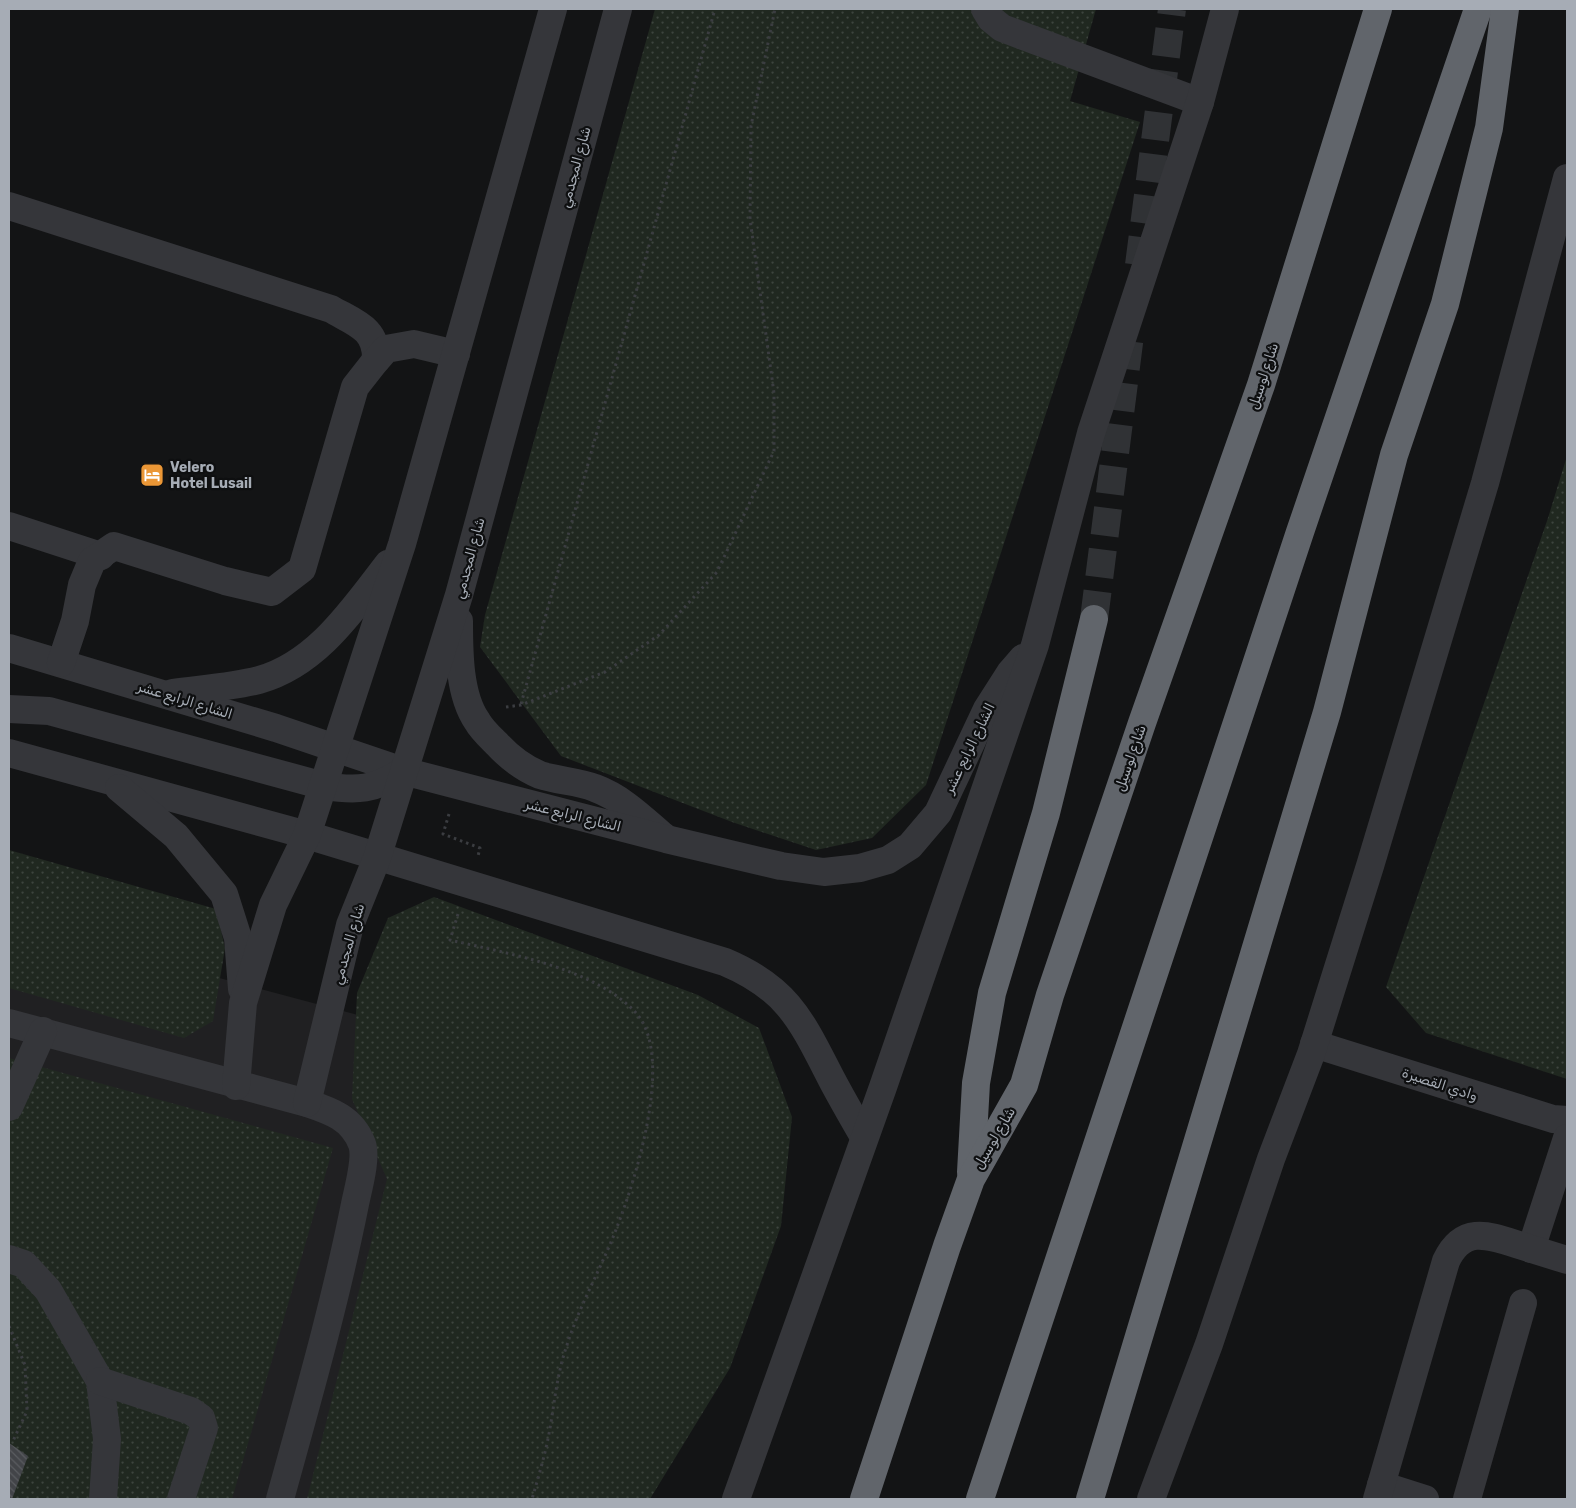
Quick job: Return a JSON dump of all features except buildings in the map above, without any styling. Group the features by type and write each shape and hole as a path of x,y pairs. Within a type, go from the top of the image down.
{"highway":[{"name":"شارع لوسيل","path":"864,1499 946,1246 971,1179 1024,1085 1050,995 1094,864 1261,385 1378,9"},
{"path":"980,1499 1300,532 1478,9"},
{"path":"1090,1499 1327,712 1394,455 1445,304 1489,128 1505,9"},
{"path":"971,1179 976,1083 992,993 1046,813 1094,619"}],"street":[{"path":"243,1003 273,905 308,835 402,544 553,9"},
{"name":"شارع المجدمي","path":"307,1103 350,925 377,858 459,594 618,9"},
{"path":"985,9 991,19 1002,28 1200,102"},
{"path":"736,1499 1035,645 1091,433 1200,102 1225,9"},
{"path":"1151,1499 1209,1344 1271,1159 1314,1044 1370,866 1485,483 1567,178"},
{"path":"9,206 331,309 370,333 376,349 376,360"},
{"path":"61,663 75,621 82,585 92,561 114,546 224,581 272,592 302,569 355,387 386,349 414,344 456,354"},
{"path":"9,526 101,556"},
{"path":"166,694 259,680 298,662 318,646 349,615 402,544"},
{"path":"459,594 459,659 476,720 503,751 523,767 540,775 594,788 615,798 635,811 666,839"},
{"name":"الشارع الرابع عشر","path":"9,648 336,747 403,771 666,839 781,866 824,872 860,868 888,860 910,846 938,813 986,709 1010,672 1035,645"},
{"path":"9,709 49,711 324,786 348,789 370,788 387,782 403,771"},
{"path":"9,753 308,835 377,858 725,962 749,972 786,1001 812,1037 832,1081 864,1136"},
{"path":"112,782 176,836 224,894 238,938 243,1003 236,1086"},
{"path":"9,1023 236,1086 307,1103 337,1113 351,1125 363,1146 362,1166 341,1276 280,1499"},
{"path":"9,1107 43,1031"},
{"name":"وادي القصيرة","path":"1314,1044 1553,1120 1567,1120"},
{"path":"1531,1249 1567,1138"},
{"path":"1425,1499 1379,1492 1446,1261 1452,1250 1461,1240 1472,1236 1487,1235 1567,1260"},
{"path":"9,1259 24,1264 48,1290 100,1381 107,1439 103,1499"},
{"path":"1467,1499 1523,1302"},
{"path":"100,1381 191,1411 201,1418 204,1428 181,1499"}],"path":[{"path":"520,705 715,9"},
{"path":"476,720 491,709 520,705 605,672 660,635 717,572 774,452 774,394 750,219 751,126 774,9"},
{"path":"458,786 443,834 480,848 450,940 578,974 614,992 638,1015 652,1043 651,1105 635,1170 617,1227 567,1343 558,1375 546,1448 532,1499"},
{"path":"9,1326 25,1365 27,1411 13,1441"}],"shaded area":[{"path":"655,9 1096,9 1070,101 1140,122 926,785 872,838 816,850 732,822 561,756 480,647 485,615"},
{"path":"1567,456 1567,1079 1426,1033 1386,987 1548,518"},
{"path":"9,850 216,909 225,948 213,1021 184,1038 9,988"},
{"path":"434,897 698,995 759,1028 792,1117 781,1226 730,1368 650,1499 307,1499 387,1179 352,1099 357,993 388,918"},
{"path":"9,922 448,1039 312,1499 9,1499"},
{"path":"9,1058 333,1148 232,1499 9,1499"}],"tunnel":[{"path":"1139,265 1172,9"},
{"path":"1094,619 1130,335"}],"place":[{"name":"Velero Hotel Lusail","path":"152,475"}]}
